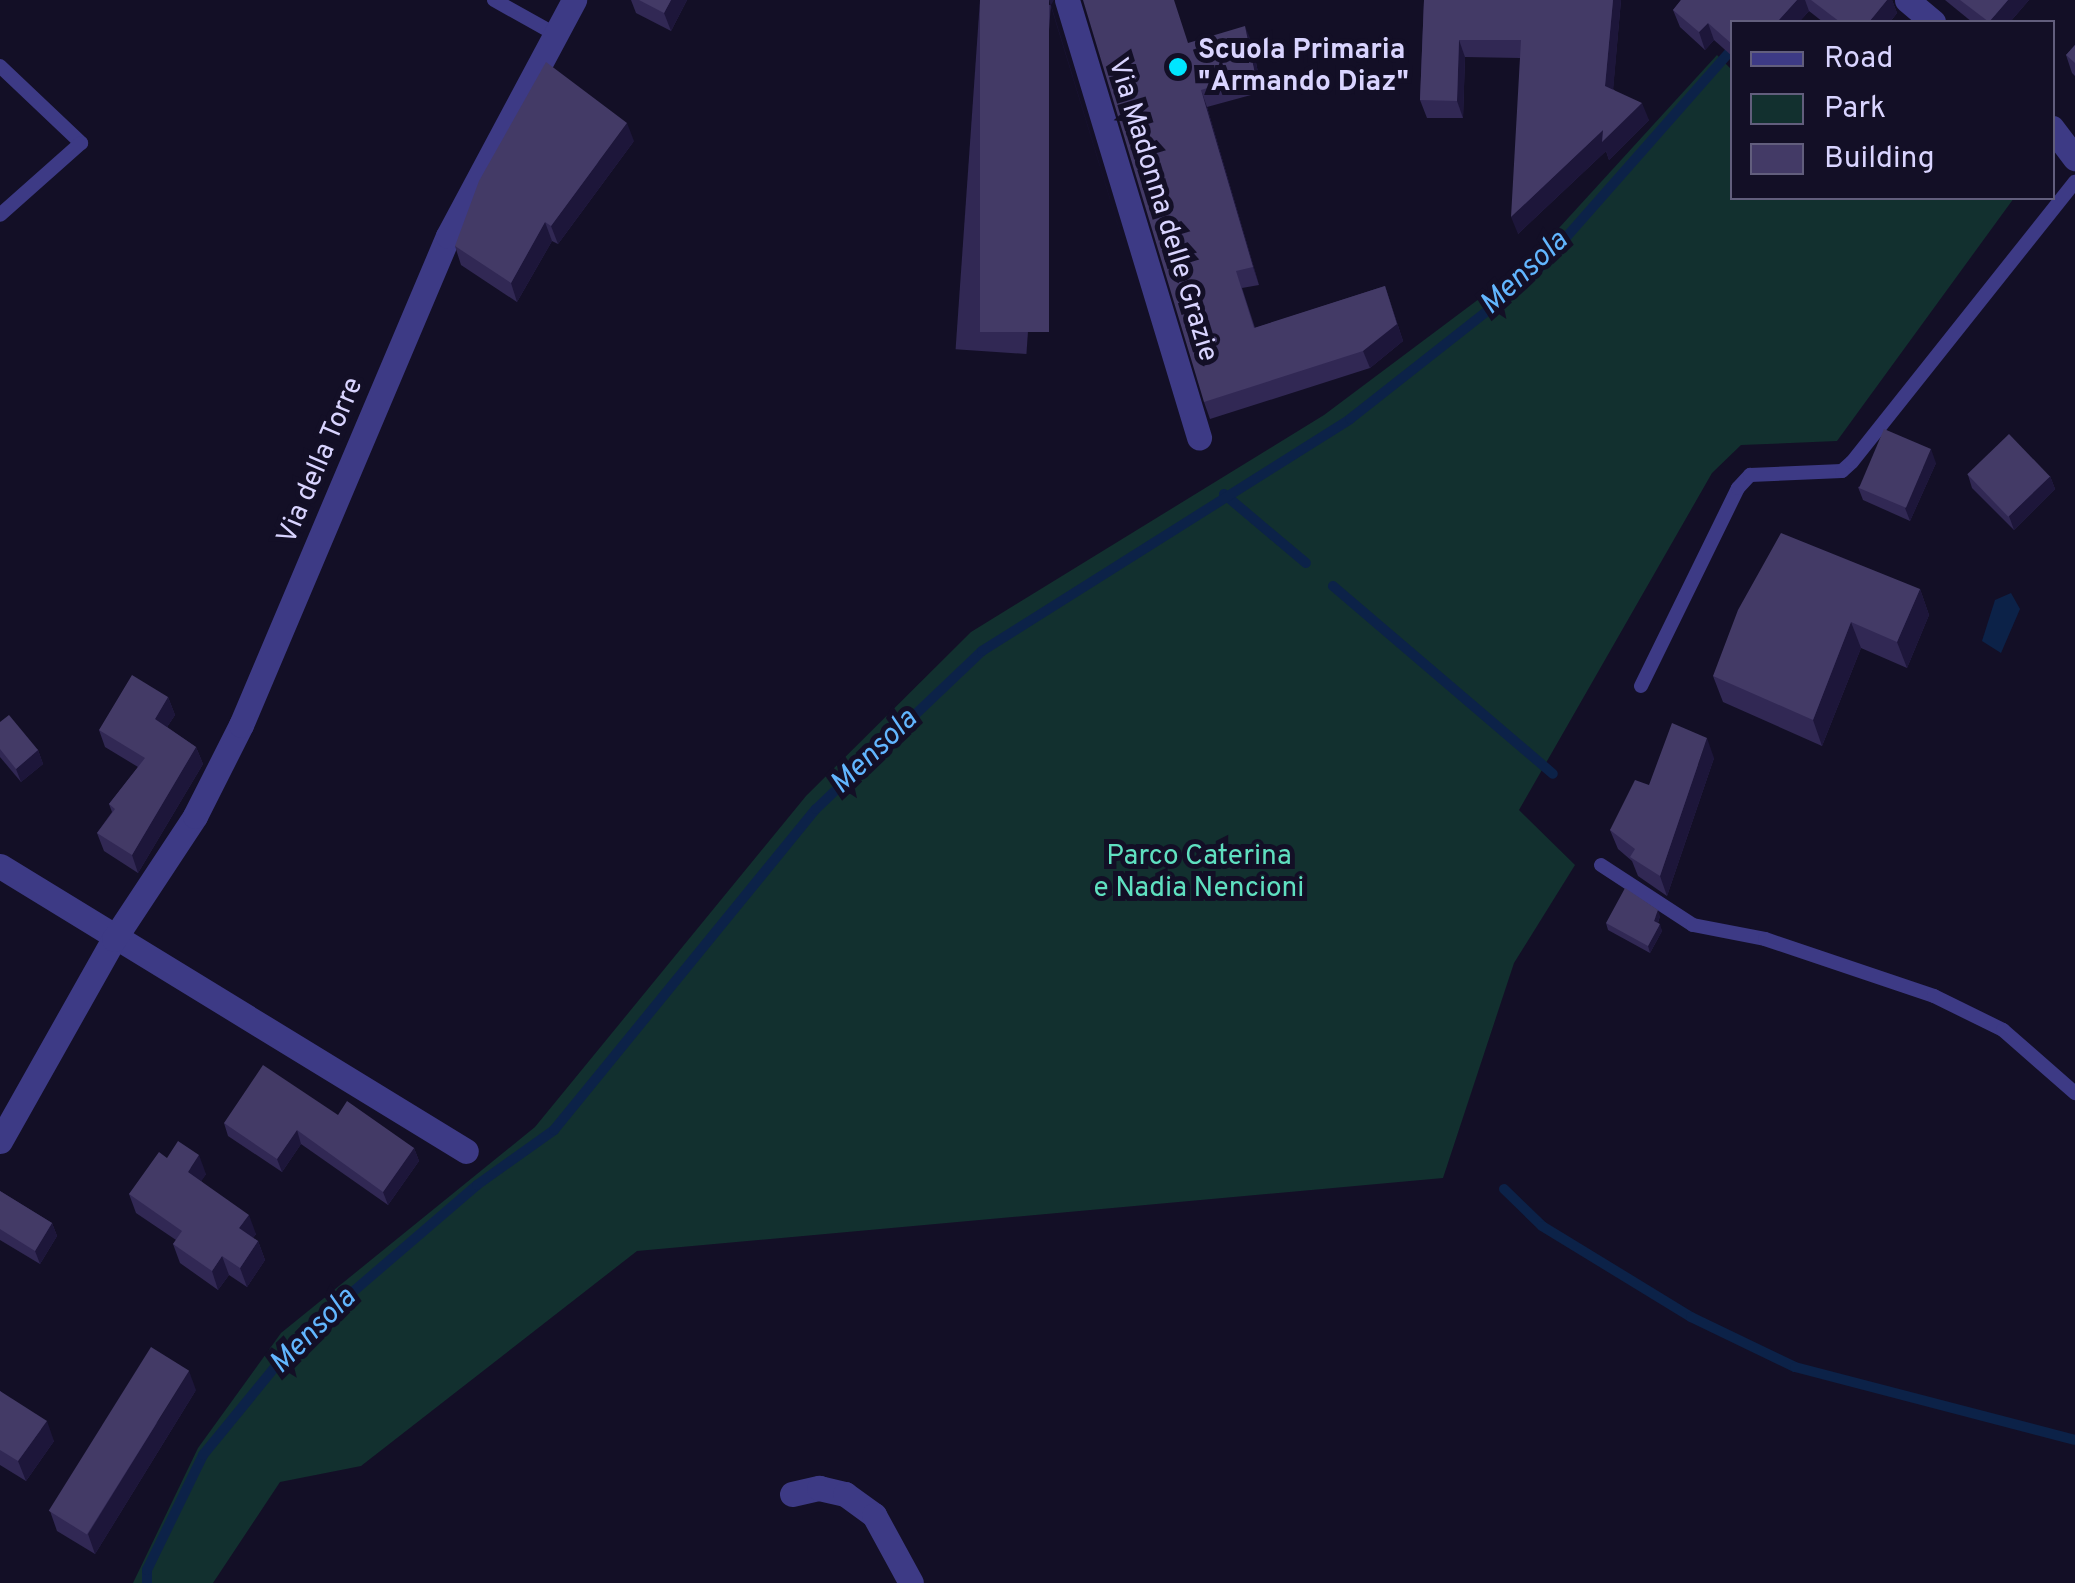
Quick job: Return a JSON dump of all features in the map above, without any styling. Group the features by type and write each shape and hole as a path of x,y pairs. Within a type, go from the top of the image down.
{"street":[{"name":"Via della Torre","path":"0,1141 114,939 196,816 241,725 448,236 574,0"},
{"name":"Via Madonna delle Grazie","path":"1067,0 1199,438"},
{"path":"2055,132 2075,158"},
{"path":"0,866 466,1151"},
{"path":"792,1494 819,1488 845,1494 874,1515 911,1583"}],"lane":[{"path":"502,2 556,34"},
{"path":"0,66 81,143 0,215"},
{"path":"1640,686 1738,488 1750,475 1842,471 1852,462 2075,182"},
{"path":"1601,865 1692,925 1765,939 1934,996 2003,1030 2075,1093"}],"green space":[{"name":"Parco Caterina e Nadia Nencioni","path":"1717,55 1730,68 1730,200 2013,200 1837,441 1741,445 1712,473 1519,810 1575,865 1514,963 1443,1178 637,1251 361,1466 280,1482 213,1583 133,1583 198,1448 281,1333 535,1127 806,796 971,632 1324,415 1527,263"}],"water":[{"path":"2011,593 2020,609 2001,653 1982,641 1995,600"}],"building":[{"path":"639,0 671,0 664,13"},
{"path":"980,0 1049,0 1049,332 980,332"},
{"path":"1083,0 1174,0 1188,43 1245,26 1255,74 1201,90 1253,267 1236,271 1254,328 1385,286 1397,324 1363,351 1204,402"},
{"path":"1424,0 1613,0 1605,86 1642,103 1602,142 1603,130 1511,217 1521,40 1459,40 1457,101 1420,100"},
{"path":"1681,0 1797,0 1779,20 1730,20 1730,42 1708,23 1699,32 1673,10"},
{"path":"1811,0 1887,0 1871,20 1837,20"},
{"path":"1960,0 2008,0 1986,20"},
{"path":"2075,45 2075,63 2066,55"},
{"path":"546,62 627,123 551,226 545,222 511,283 455,246 479,181"},
{"path":"1884,429 1931,449 1906,508 1859,488"},
{"path":"2009,434 2050,476 2008,517 1967,474"},
{"path":"1781,533 1920,589 1897,642 1851,622 1813,720 1713,676 1738,610"},
{"path":"132,675 168,697 155,719 196,747 132,855 97,833 115,809 109,804 145,758 99,730"},
{"path":"9,715 38,750 16,769 0,749 0,722"},
{"path":"1672,723 1707,738 1660,876 1630,857 1635,849 1610,830 1635,780 1649,785"},
{"path":"1625,888 1658,910 1654,921 1660,924 1648,946 1606,923"},
{"path":"263,1065 338,1115 347,1101 414,1148 383,1192 297,1130 277,1159 224,1123"},
{"path":"178,1141 199,1155 188,1172 249,1215 239,1228 258,1241 240,1268 222,1256 212,1271 173,1244 182,1231 129,1194 159,1152 167,1158"},
{"path":"0,1191 52,1223 35,1251 0,1229"},
{"path":"151,1347 189,1371 87,1535 49,1511"},
{"path":"0,1391 47,1421 18,1461 0,1450"}],"waterway":[{"name":"Mensola","path":"147,1583 147,1570 203,1455 298,1339 477,1185 554,1130 816,809 982,651 1350,419 1532,276 1730,51"},
{"path":"1224,494 1306,563"},
{"path":"1333,586 1553,774"},
{"path":"1504,1189 1542,1226 1691,1317 1795,1367 2075,1440"}],"place":[{"name":"Scuola Primaria \"Armando Diaz\"","path":"1178,67"}]}
